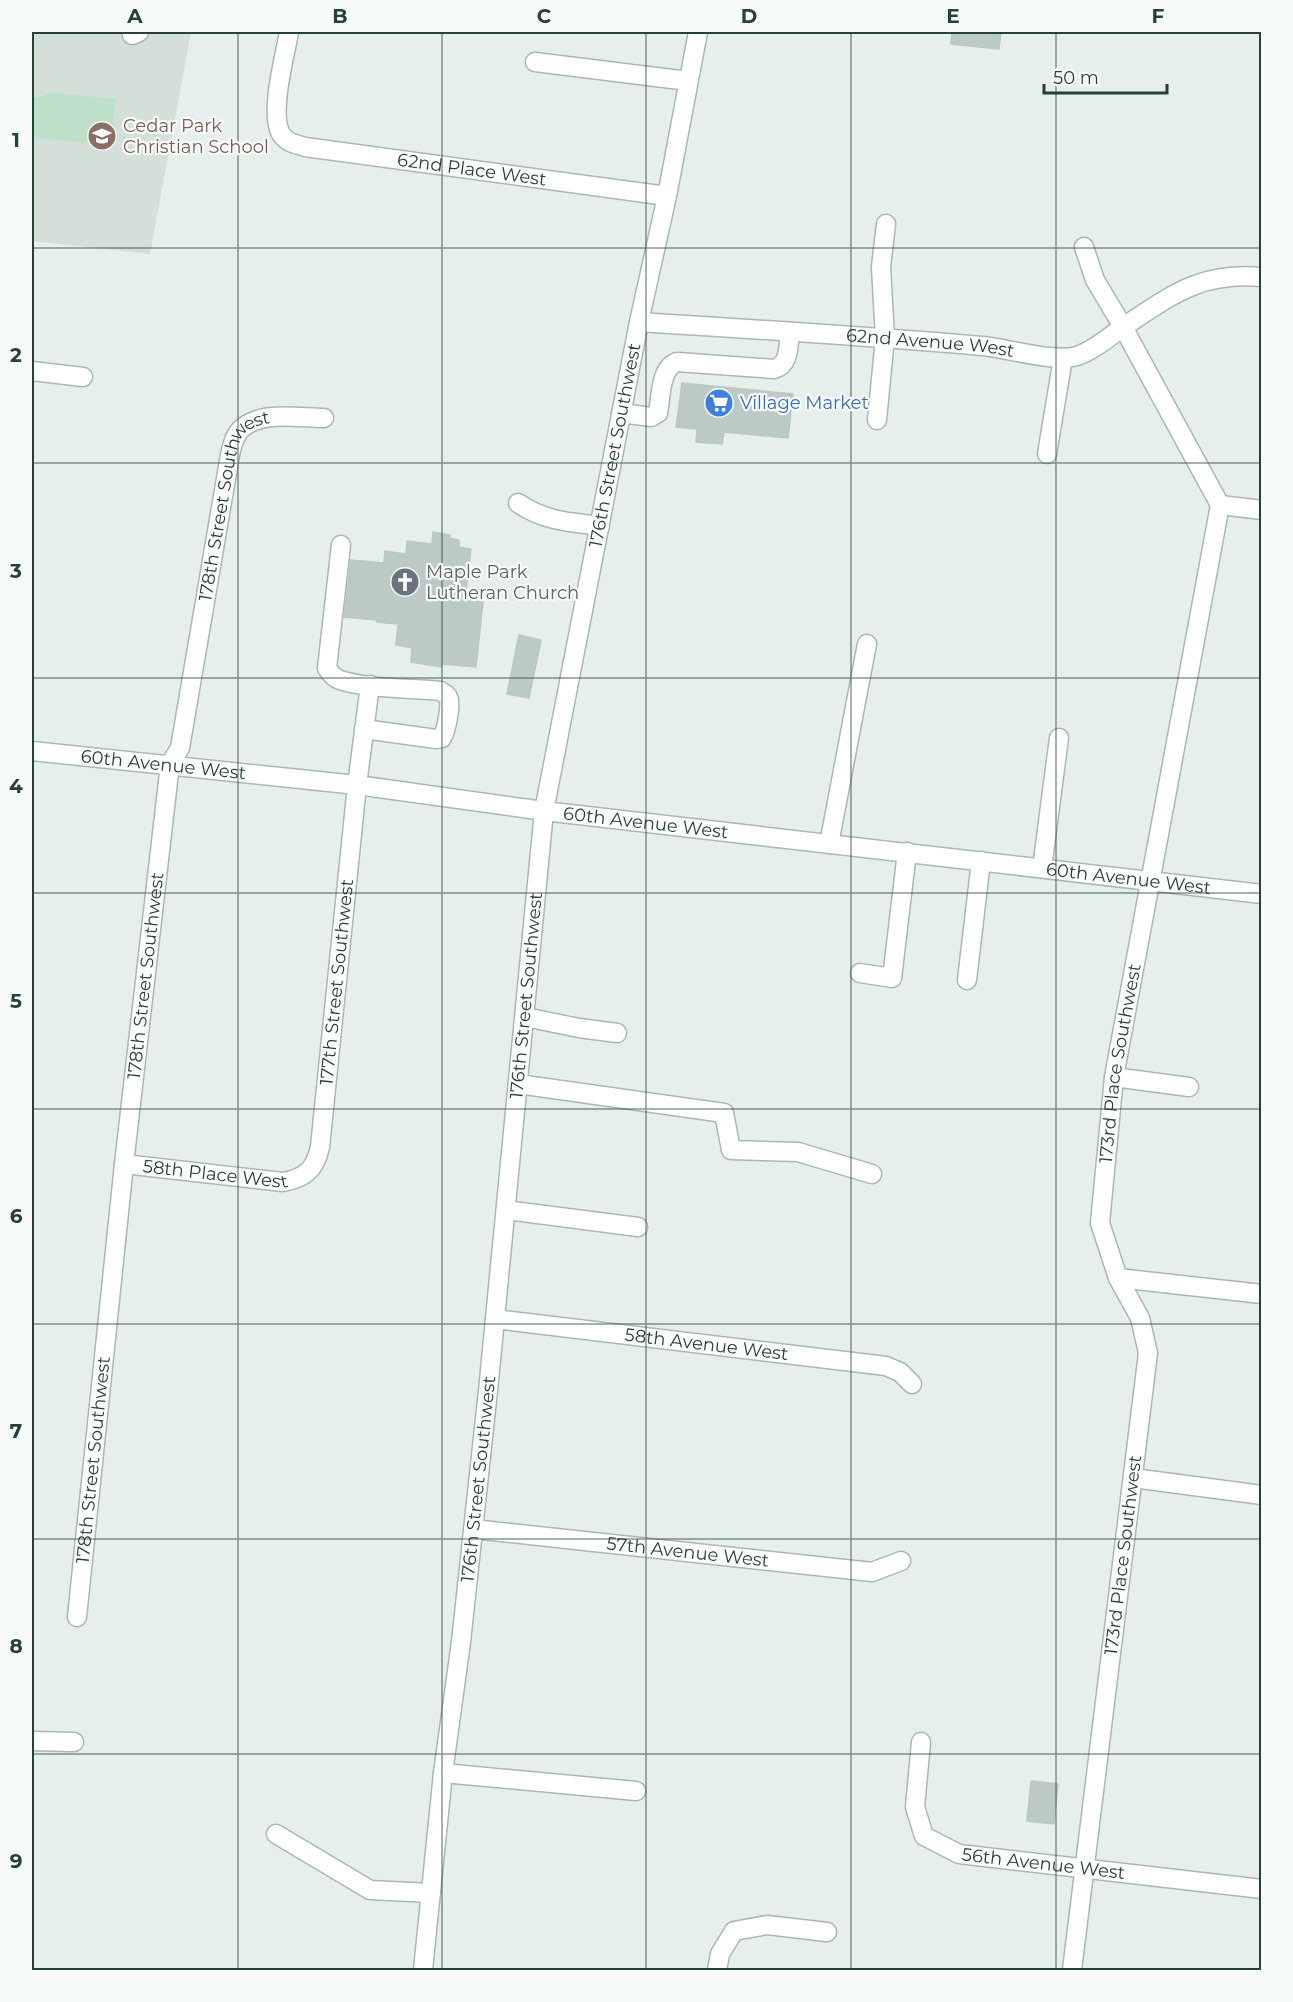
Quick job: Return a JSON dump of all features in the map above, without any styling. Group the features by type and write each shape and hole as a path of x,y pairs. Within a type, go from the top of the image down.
{"street":[{"name":"62nd Place West","path":"289,32 277,98 277,115 281,133 290,143 305,147 667,196"},
{"name":"176th Street Southwest","path":"423,1971 443,1773 461,1642 473,1529 544,811 698,32"},
{"path":"535,62 688,81"},
{"path":"877,420 885,338 881,267 886,224"},
{"path":"1084,247 1095,280 1220,505 1262,510"},
{"path":"1123,327 1180,289 1222,277 1237,275 1262,277"},
{"name":"62nd Avenue West","path":"639,322 988,346 1063,358 1077,356 1093,348 1123,327"},
{"path":"621,413 656,416 666,371 670,364 677,362 774,369 781,367 786,361 790,332"},
{"path":"1047,454 1063,358"},
{"path":"32,371 83,377"},
{"name":"178th Street Southwest","path":"77,1617 124,1164 170,764 180,748 233,442 240,430 261,419 272,417 324,418"},
{"path":"518,503 547,519 600,526"},
{"name":"173rd Place Southwest","path":"1072,1971 1148,1353 1140,1318 1118,1278 1100,1223 1114,1077 1220,505"},
{"path":"341,545 327,668 330,674 339,680 370,685 441,691 448,696 450,701 445,733 442,738 364,729"},
{"path":"829,844 867,644"},
{"name":"177th Street Southwest","path":"306,1175 318,1159 320,1147 357,785 370,685"},
{"path":"1042,868 1059,738"},
{"name":"60th Avenue West","path":"32,751 357,785 544,811 1262,894"},
{"path":"860,973 892,978 907,852"},
{"path":"967,980 981,861"},
{"path":"525,1017 617,1033"},
{"path":"1114,1077 1189,1088"},
{"path":"518,1084 724,1113 731,1150 798,1152 872,1174"},
{"name":"58th Place West","path":"124,1164 283,1182 306,1175"},
{"path":"506,1210 638,1227"},
{"path":"1118,1278 1262,1294"},
{"name":"58th Avenue West","path":"495,1318 886,1366 900,1372 912,1384"},
{"path":"1133,1478 1262,1495"},
{"name":"57th Avenue West","path":"473,1529 872,1572 902,1561"},
{"path":"32,1741 74,1742"},
{"name":"56th Avenue West","path":"921,1742 915,1807 924,1836 959,1854 1262,1889"},
{"path":"443,1773 636,1791"},
{"path":"276,1834 370,1890 431,1893"},
{"path":"717,1971 720,1954 734,1931 767,1925 826,1932"}],"shaded area":[{"name":"Cedar Park Christian School","path":"32,32 191,32 150,254 32,241"}],"green space":[{"path":"54,93 116,99 110,145 32,138 32,98"}],"building":[{"path":"952,32 1001,32 999,49 951,44"},
{"path":"682,383 793,394 788,438 724,432 722,444 696,442 697,429 676,427"},
{"name":"Maple Park Lutheran Church","path":"433,532 450,535 449,538 459,540 459,547 471,549 465,600 483,602 476,667 442,664 442,667 411,662 412,648 396,645 398,624 344,617 351,560 384,563 385,551 406,554 407,541 432,544"},
{"path":"519,635 541,640 529,698 507,694"},
{"path":"1031,1781 1058,1784 1054,1824 1027,1821"}],"place":[{"name":"Cedar Park Christian School","path":"102,136"},
{"name":"Village Market","path":"719,403"},
{"name":"Maple Park Lutheran Church","path":"405,582"}]}
